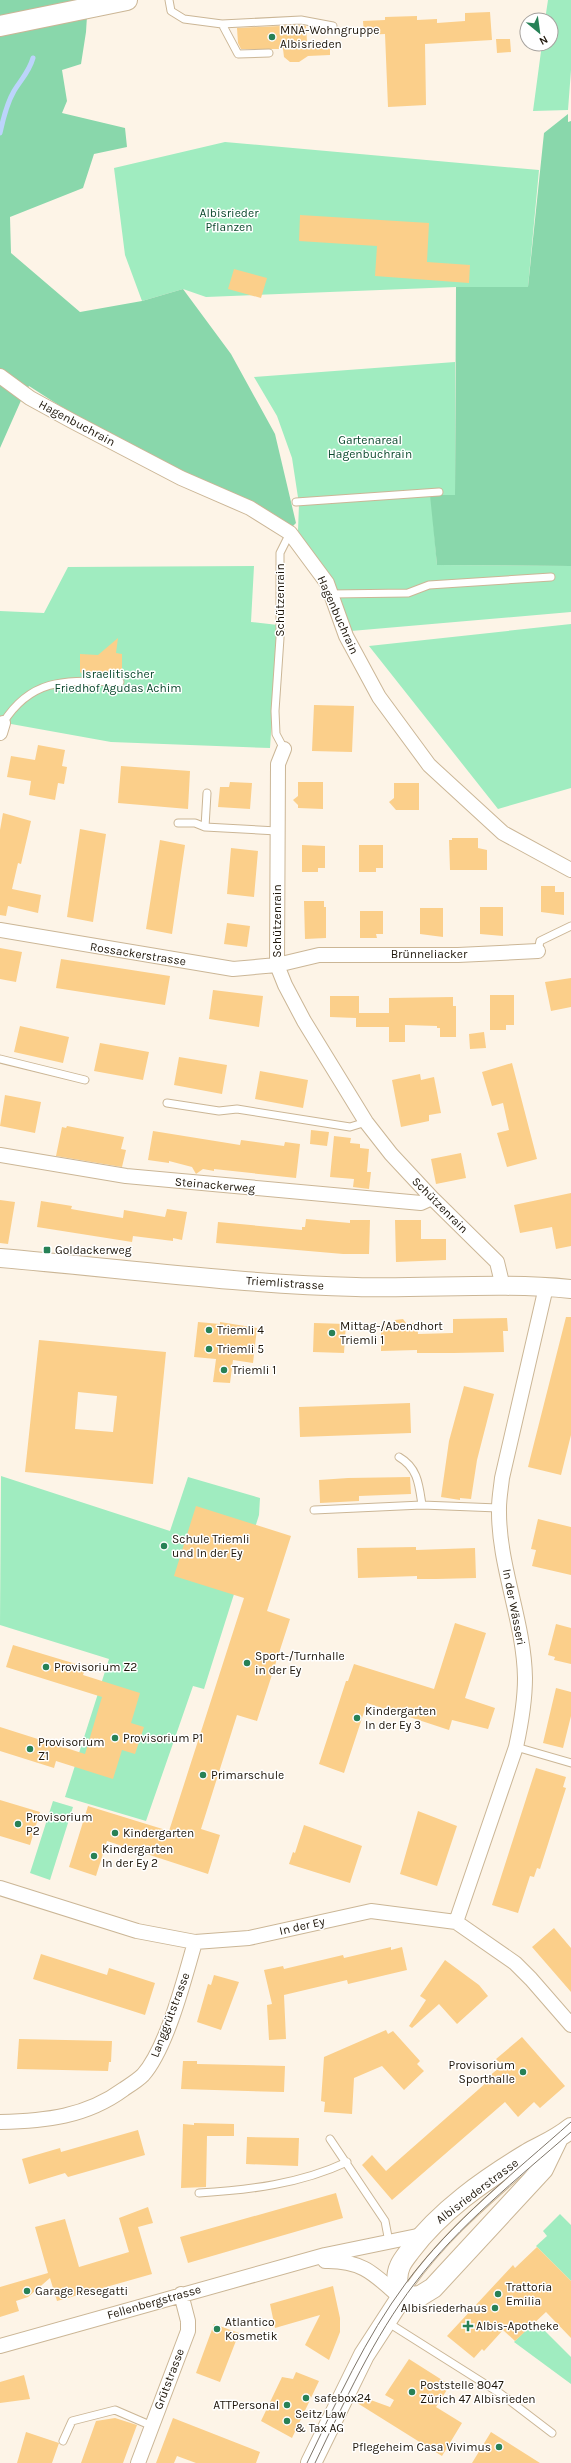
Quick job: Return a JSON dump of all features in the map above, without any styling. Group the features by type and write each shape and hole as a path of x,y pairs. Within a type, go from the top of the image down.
{"main road":[{"path":"0,26 127,0"},
{"name":"Albisriederstrasse","path":"564,2134 543,2169 433,2288 420,2296 401,2298 396,2282 400,2265 422,2235 447,2211 503,2170 564,2134"},
{"path":"312,2463 364,2355 401,2298"}],"street":[{"name":"Hagenbuchrain","path":"0,376 30,398 72,421 181,478 250,508 290,533 327,583 346,636 375,690 429,765 503,833 571,870"},
{"name":"Schützenrain","path":"284,749 278,764 277,831 277,965 284,985 304,1021 366,1122 390,1154 497,1262 503,1287"},
{"name":"Rossackerstrasse","path":"0,930 233,969 277,965"},
{"name":"Brünneliacker","path":"277,965 319,955 458,955 538,951"},
{"name":"Steinackerweg","path":"0,1155 126,1176 174,1182 421,1203 432,1198"},
{"name":"Triemlistrasse","path":"0,1258 305,1285 357,1287 546,1287 571,1290"},
{"name":"In der Wässeri","path":"456,1922 516,1747 522,1721 525,1678 522,1648 502,1548 498,1508 502,1478 546,1287"},
{"name":"In der Ey","path":"0,1888 137,1931 195,1942 249,1938 371,1910 456,1922 520,1968 571,2025"},
{"name":"Langgrütstrasse","path":"0,2122 60,2119 86,2111 114,2097 142,2075 165,2034 195,1942"},
{"name":"Fellenbergstrasse","path":"0,2346 181,2294 309,2261 325,2255 422,2235"},
{"name":"Fellenbergstrasse","path":"309,2261 352,2262 366,2268 401,2298"},
{"name":"Grütstrasse","path":"138,2463 188,2331 188,2321 181,2294"}],"lane":[{"path":"169,0 171,11 184,20 222,24 301,20 333,26"},
{"path":"222,24 238,54 269,53"},
{"path":"296,502 439,492"},
{"name":"Schützenrain","path":"284,749 276,734 275,711 280,638 280,553 290,533"},
{"path":"331,594 408,593 429,585 551,577"},
{"path":"2,728 20,701 50,684 61,681 120,682"},
{"path":"205,827 207,793"},
{"path":"178,823 195,823 205,827 277,831"},
{"name":"Brünneliacker","path":"538,951 540,941 571,926"},
{"path":"0,1059 85,1080"},
{"path":"167,1104 219,1111 237,1109 350,1127 366,1122"},
{"path":"399,1457 410,1463 418,1478 422,1505"},
{"path":"314,1510 422,1505 498,1508"},
{"path":"516,1747 571,1763"},
{"path":"330,2139 347,2162 384,2220 389,2242"},
{"path":"199,2193 256,2189 325,2172 347,2162"},
{"path":"385,2321 501,2394 552,2433"},
{"path":"63,2441 72,2421 115,2410 152,2426"}],"green space":[{"path":"0,0 88,0 86,32 81,64 62,70 67,101 62,113 125,128 127,147 94,154 83,188 10,217 11,253 80,312 142,301 183,289 231,354 275,434 296,523 292,527 125,443 60,406 29,386 0,448"},
{"path":"548,0 571,0 571,70 568,110 533,111 541,52 559,52 559,12 546,12"},
{"path":"568,114 568,122 571,121 571,566 437,565 430,495 455,495 456,287 528,287 544,133"},
{"name":"Albisrieder Pflanzen","path":"225,142 539,170 528,287 456,287 206,297 183,289 142,301 125,255 114,168"},
{"name":"Gartenareal Hagenbuchrain","path":"455,362 455,495 431,495 437,565 571,566 571,612 351,631 332,581 298,531 299,504 292,458 277,416 254,377"},
{"name":"Israelitischer Friedhof Agudas Achim","path":"254,566 251,622 278,625 270,748 111,742 0,722 0,611 44,613 68,567"},
{"path":"571,624 571,788 498,809 369,646"},
{"path":"1,1476 170,1531 188,1477 260,1498 259,1515 204,1689 193,1686 146,1821 65,1797 109,1659 0,1625"},
{"path":"53,1801 73,1807 50,1880 30,1873"},
{"path":"560,2214 571,2225 571,2281 536,2246 547,2236 543,2231"},
{"path":"535,2321 571,2357 571,2384 514,2342"}],"building":[{"path":"490,12 492,40 425,44 426,105 388,107 385,34 364,35 363,21 385,20 385,17 417,16 417,20 437,19 437,23 465,21 465,13"},
{"name":"MNA-Wohngruppe Albisrieden","path":"306,26 307,42 330,41 330,55 308,56 299,62 290,62 284,57 283,49 241,49 238,43 237,28"},
{"path":"496,39 510,39 511,52 497,53"},
{"path":"300,215 429,223 427,262 470,265 469,283 375,276 377,246 299,241"},
{"path":"234,269 267,278 261,298 228,289"},
{"path":"118,638 116,653 122,654 122,677 85,676 80,672 80,654 98,655"},
{"path":"314,705 354,706 352,752 312,751"},
{"path":"38,745 65,750 62,766 67,767 64,784 58,783 55,800 29,795 31,781 7,777 11,756 35,760"},
{"path":"121,766 190,771 188,809 118,803"},
{"path":"230,782 252,783 250,809 218,807 220,787 229,787"},
{"path":"298,782 323,782 323,809 298,808 298,805 293,800 298,796"},
{"path":"394,783 419,783 419,810 396,810 389,802 394,798"},
{"path":"3,813 31,821 21,864 18,863 12,889 41,895 38,913 8,906 6,916 0,915 0,830"},
{"path":"80,829 106,834 93,922 67,917"},
{"path":"452,838 478,838 478,848 487,850 487,870 450,870 449,840 452,840"},
{"path":"160,840 185,845 172,934 146,929"},
{"path":"302,845 325,846 325,868 318,868 318,872 302,872"},
{"path":"359,845 383,845 383,868 376,868 376,872 359,872"},
{"path":"231,848 258,851 254,897 227,894"},
{"path":"541,886 555,886 555,892 564,892 564,915 541,912"},
{"path":"304,901 324,901 324,907 326,907 326,938 305,939"},
{"path":"480,907 503,907 503,936 480,934"},
{"path":"420,908 443,908 443,937 420,934"},
{"path":"360,911 383,911 383,934 376,934 377,938 360,938"},
{"path":"227,923 250,926 247,947 224,944"},
{"path":"0,948 22,952 16,982 0,979"},
{"path":"61,959 170,976 165,1005 56,988"},
{"path":"571,978 571,1007 551,1011 545,982"},
{"path":"213,990 263,996 259,1027 209,1019"},
{"path":"490,995 514,995 514,1025 506,1025 506,1030 490,1030"},
{"path":"330,996 359,996 359,1013 389,1013 389,998 453,997 453,1006 456,1006 456,1037 440,1037 440,1028 437,1028 437,1026 405,1025 405,1042 389,1042 389,1027 356,1027 356,1018 330,1017"},
{"path":"20,1026 69,1037 63,1063 14,1052"},
{"path":"484,1032 486,1048 470,1049 469,1034"},
{"path":"100,1043 149,1052 143,1080 94,1071"},
{"path":"179,1057 227,1065 222,1094 174,1085"},
{"path":"512,1063 537,1159 507,1167 497,1133 509,1130 503,1103 492,1106 482,1072"},
{"path":"260,1071 308,1080 303,1108 255,1099"},
{"path":"420,1074 421,1080 434,1077 441,1113 429,1115 429,1121 401,1127 392,1080"},
{"path":"5,1095 41,1102 35,1133 0,1126"},
{"path":"67,1126 124,1137 121,1149 126,1150 122,1167 56,1156 62,1127 66,1128"},
{"path":"311,1130 329,1132 327,1146 310,1144"},
{"path":"153,1131 240,1145 241,1140 284,1146 285,1142 300,1144 296,1178 214,1169 214,1171 203,1169 196,1174 192,1167 169,1161 169,1163 148,1160"},
{"path":"334,1136 351,1138 350,1143 360,1144 360,1148 369,1149 367,1172 371,1172 369,1189 353,1187 354,1179 330,1177"},
{"path":"461,1153 466,1178 436,1184 431,1159"},
{"path":"571,1193 571,1246 556,1249 552,1227 520,1233 514,1205"},
{"path":"0,1200 15,1202 8,1244 0,1243"},
{"path":"41,1201 72,1206 71,1209 123,1218 124,1210 165,1217 167,1209 187,1212 182,1240 173,1238 173,1241 133,1236 132,1242 37,1227"},
{"path":"306,1219 350,1223 350,1220 370,1220 369,1254 343,1254 216,1243 218,1222 302,1230 302,1227 305,1227"},
{"path":"395,1220 421,1220 421,1239 446,1239 446,1260 396,1262"},
{"path":"566,1317 571,1317 571,1435 561,1475 528,1467"},
{"path":"507,1318 508,1331 503,1331 504,1352 417,1353 417,1350 381,1351 381,1324 392,1324 395,1320 403,1319 406,1323 417,1323 418,1334 453,1333 453,1319"},
{"path":"198,1322 220,1324 220,1322 257,1328 253,1363 233,1360 230,1383 213,1382 216,1359 194,1357"},
{"path":"314,1323 346,1324 344,1353 313,1352"},
{"path":"39,1340 166,1352 153,1484 25,1472","holes":["78,1392 117,1396 113,1432 75,1429"]},
{"path":"464,1386 494,1394 477,1460 471,1499 460,1498 460,1500 441,1497 449,1441"},
{"path":"410,1403 411,1433 300,1437 299,1407"},
{"path":"410,1477 411,1494 359,1496 359,1501 320,1503 319,1480"},
{"path":"196,1506 291,1536 267,1611 290,1619 257,1721 237,1715 201,1829 220,1835 208,1874 107,1841 96,1876 69,1867 88,1806 169,1831 244,1598 174,1576"},
{"path":"538,1519 571,1527 571,1575 532,1566 536,1550 531,1549"},
{"path":"416,1547 416,1550 475,1548 476,1578 417,1579 417,1576 358,1578 357,1548"},
{"path":"455,1623 486,1633 465,1698 495,1708 488,1729 452,1720 449,1730 367,1703 344,1773 319,1764 346,1681 348,1681 354,1664 434,1689"},
{"path":"556,1624 571,1628 571,1664 554,1660 555,1657 548,1655"},
{"path":"13,1645 86,1667 83,1675 140,1693 131,1723 144,1727 135,1754 122,1750 113,1779 56,1761 54,1768 0,1751 0,1727 85,1754 102,1697 6,1667"},
{"path":"556,1688 571,1692 571,1716 563,1748 543,1743"},
{"path":"536,1768 566,1777 563,1787 566,1788 540,1869 537,1868 534,1877 530,1876 518,1913 492,1905"},
{"name":"Provisorium P2","path":"0,1800 40,1812 30,1845 0,1836"},
{"path":"418,1811 457,1826 437,1886 400,1874"},
{"path":"304,1825 362,1846 350,1883 289,1864 293,1852 295,1853"},
{"path":"554,1928 571,1948 571,1992 532,1947"},
{"path":"391,1947 391,1950 402,1947 407,1970 348,1984 347,1980 284,1995 286,2039 269,2040 267,2005 272,2004 264,1970 283,1966 284,1969 343,1955 344,1958"},
{"path":"41,1954 107,1975 109,1968 155,1983 145,2015 33,1979"},
{"path":"445,1960 479,1985 488,1996 457,2024 439,2004 412,2028 409,2026 426,2000 420,1996"},
{"path":"214,1975 239,1982 221,2030 197,2022 208,1984 211,1985"},
{"path":"386,2030 388,2034 393,2031 420,2061 417,2064 424,2071 404,2090 382,2066 354,2078 352,2114 324,2112 325,2102 321,2101 324,2057"},
{"path":"522,2037 565,2086 540,2108 534,2102 518,2117 505,2102 392,2200 362,2165 372,2155 386,2171 487,2082 485,2080 502,2065 496,2059"},
{"path":"19,2039 112,2041 111,2062 109,2062 108,2071 17,2069"},
{"path":"183,2061 197,2061 197,2064 285,2066 284,2092 181,2089"},
{"path":"194,2123 234,2124 234,2136 207,2136 206,2187 181,2188 183,2124 194,2125"},
{"path":"138,2130 145,2155 68,2177 65,2173 29,2184 22,2159 60,2148 61,2152"},
{"path":"247,2137 299,2138 298,2166 246,2164"},
{"path":"336,2193 343,2218 188,2263 180,2237"},
{"path":"148,2207 153,2223 138,2227 152,2274 57,2301 50,2278 28,2297 16,2301 19,2311 0,2317 0,2287 48,2273 35,2227 65,2219 79,2267 129,2252 119,2218"},
{"name":"Albisriederhaus","path":"537,2247 571,2281 571,2338 546,2312 515,2341 503,2330 484,2351 482,2349 474,2358 447,2336 513,2265 515,2268"},
{"path":"333,2286 340,2318 340,2332 329,2360 305,2345 320,2315 275,2328 270,2304"},
{"path":"214,2324 239,2333 220,2382 196,2373"},
{"path":"409,2359 450,2385 436,2407 462,2423 442,2456 354,2401 357,2395 390,2407 394,2400 385,2395"},
{"path":"296,2372 319,2381 292,2438 261,2421 282,2377 293,2379"},
{"path":"24,2375 30,2399 0,2403 0,2382"},
{"path":"115,2418 137,2425 123,2463 81,2463 96,2421"},
{"path":"173,2418 260,2452 256,2463 196,2463 177,2456 174,2463 156,2463"},
{"path":"26,2432 59,2443 52,2463 17,2463"},
{"name":"Pflegeheim Casa Vivimus","path":"491,2432 540,2463 472,2463"}],"waterway":[{"path":"0,133 9,101 33,58"}],"tram line":[{"path":"307,2463 352,2370 377,2326 406,2283 424,2260 463,2218 571,2122"},
{"path":"315,2463 360,2370 386,2326 415,2283 469,2222 571,2132"}],"place":[{"name":"MNA-Wohngruppe Albisrieden","path":"272,37"},
{"name":"Goldackerweg","path":"47,1250"},
{"name":"Triemli 4","path":"209,1330"},
{"name":"Mittag-/Abendhort Triemli 1","path":"332,1333"},
{"name":"Triemli 5","path":"209,1349"},
{"name":"Triemli 1","path":"224,1370"},
{"name":"Schule Triemli und In der Ey","path":"164,1546"},
{"name":"Sport-/Turnhalle in der Ey","path":"247,1663"},
{"name":"Provisorium Z2","path":"46,1667"},
{"name":"Kindergarten In der Ey 3","path":"357,1718"},
{"name":"Provisorium P1","path":"115,1738"},
{"name":"Provisorium Z1","path":"30,1749"},
{"name":"Primarschule","path":"203,1775"},
{"name":"Provisorium P2","path":"18,1824"},
{"name":"Kindergarten","path":"115,1833"},
{"name":"Kindergarten In der Ey 2","path":"94,1856"},
{"name":"Provisorium Sporthalle","path":"523,2072"},
{"name":"Garage Resegatti","path":"27,2291"},
{"name":"Trattoria Emilia","path":"498,2294"},
{"name":"Albisriederhaus","path":"495,2308"},
{"name":"Albis-Apotheke","path":"468,2326"},
{"name":"Atlantico Kosmetik","path":"217,2329"},
{"name":"Poststelle 8047 Zürich 47 Albisrieden","path":"412,2392"},
{"name":"safebox24","path":"306,2398"},
{"name":"ATTPersonal","path":"287,2405"},
{"name":"Seitz Law & Tax AG","path":"287,2421"},
{"name":"Pflegeheim Casa Vivimus","path":"499,2447"}]}
